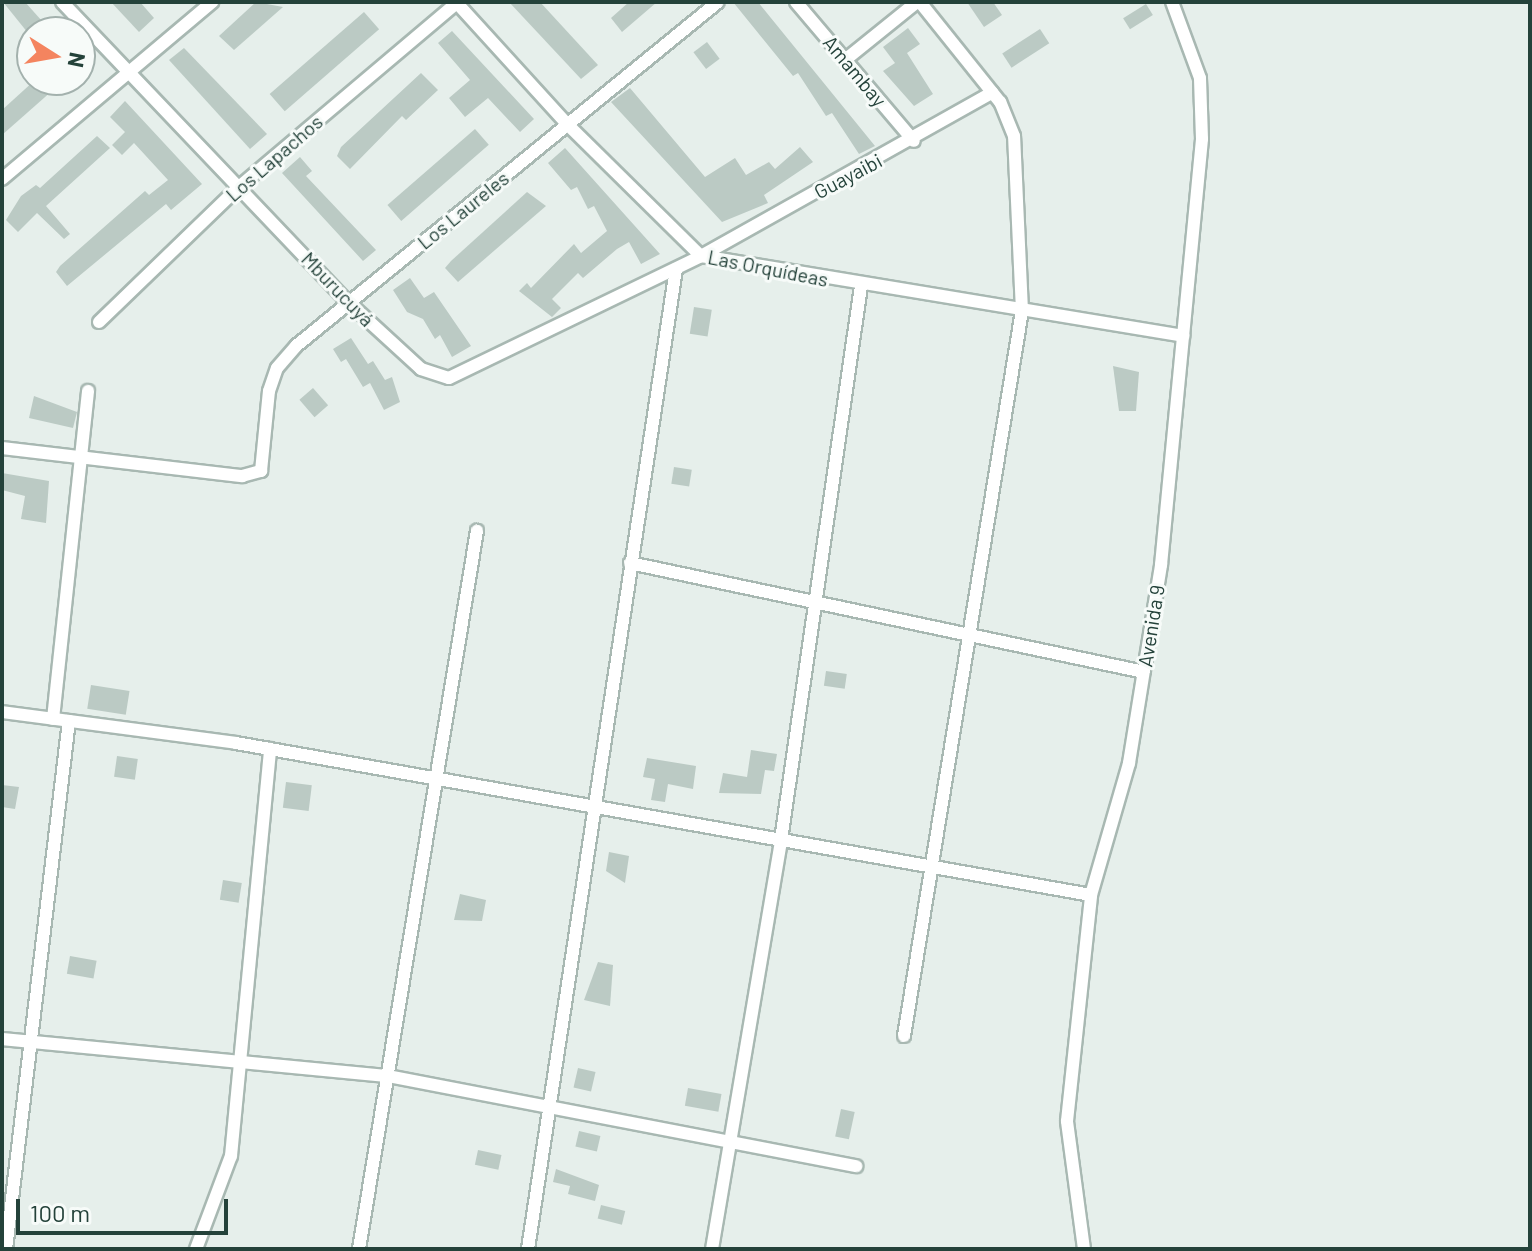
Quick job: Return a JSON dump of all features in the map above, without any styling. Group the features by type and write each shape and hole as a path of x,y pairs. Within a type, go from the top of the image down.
{"street":[{"name":"Mburucuyá","path":"62,2 348,302 421,369 449,378 676,269"},
{"path":"2,179 212,2"},
{"name":"Las Orquídeas","path":"457,2 568,125 701,256 861,286 1183,336"},
{"name":"Los Lapachos","path":"99,322 240,186 457,2"},
{"name":"Los Laureles","path":"83,461 242,476 261,471 277,368 348,302 718,2"},
{"name":"Amambay","path":"796,2 914,141"},
{"path":"845,60 918,2 992,93 1014,136 1022,311 904,1036"},
{"name":"Avenida 9","path":"1084,1249 1067,1121 1091,895 1129,763 1161,565 1202,139 1200,78 1172,2"},
{"name":"Guayaibi","path":"676,269 914,141 992,93"},
{"path":"528,1249 676,269"},
{"path":"712,1249 781,840 861,286"},
{"path":"53,719 83,461 88,391"},
{"path":"2,448 83,461"},
{"path":"359,1249 477,531"},
{"path":"630,563 1144,672"},
{"path":"2,712 270,749 1091,895"},
{"path":"6,1249 26,1041 69,721"},
{"path":"196,1249 231,1156 270,749"},
{"path":"2,1039 388,1076 551,1104 856,1166"}],"building":[{"path":"3,2 25,2 38,16 16,16"},
{"path":"111,2 140,2 154,18 139,32"},
{"path":"256,2 283,7 234,50 219,36"},
{"path":"509,2 540,2 598,65 581,79"},
{"path":"629,2 657,2 622,32 611,18"},
{"path":"733,2 758,2 875,146 859,154 832,113 826,116 798,73 793,76"},
{"path":"967,2 993,2 1002,15 984,27"},
{"path":"1146,4 1153,15 1130,29 1123,18"},
{"path":"364,12 379,29 285,111 270,94"},
{"path":"908,28 920,44 907,53 933,94 914,106 883,71 895,63 883,47"},
{"path":"1040,29 1049,43 1012,68 1002,54"},
{"path":"452,31 534,119 520,132 488,98 465,117 449,98 470,80 438,43"},
{"path":"707,42 720,59 706,69 693,52"},
{"path":"184,48 267,134 250,149 169,60"},
{"path":"421,73 438,90 406,120 402,116 350,169 337,156 341,147"},
{"path":"630,88 705,177 735,158 746,175 769,162 775,169 800,147 813,162 764,195 768,203 722,222 611,102"},
{"path":"17,96 46,96 2,135 2,110"},
{"path":"125,101 202,184 171,210 166,204 67,286 56,272 60,266 145,191 149,195 168,180 134,143 122,155 112,145 125,132 110,117"},
{"path":"475,129 489,145 401,221 387,205"},
{"path":"97,136 110,148 46,206 70,234 64,239 37,213 18,232 6,220 21,196 36,185 40,188"},
{"path":"565,148 660,254 641,264 629,242 617,249 583,278 578,273 552,299 561,308 552,317 519,291 527,283 531,288 574,244 581,253 607,231 594,206 588,209 577,187 571,190 548,163"},
{"path":"300,157 312,171 306,176 376,250 363,261 282,173"},
{"path":"527,192 546,206 458,282 445,268"},
{"path":"410,278 424,298 434,292 471,346 452,357 440,335 435,339 423,319 407,312 393,290"},
{"path":"694,307 712,310 708,336 690,334"},
{"path":"351,338 368,364 373,361 385,380 392,377 400,402 384,410 370,383 363,387 346,359 341,362 333,349"},
{"path":"1113,366 1139,372 1136,411 1119,411"},
{"path":"313,388 328,405 315,417 299,400"},
{"path":"34,396 77,412 73,428 29,418"},
{"path":"674,467 692,470 689,487 671,484"},
{"path":"2,473 49,481 46,523 21,519 25,496 2,490"},
{"path":"826,671 847,674 845,689 824,686"},
{"path":"91,685 130,691 126,715 87,709"},
{"path":"751,750 777,754 774,771 765,770 761,794 719,793 723,773 747,777"},
{"path":"117,756 138,759 135,780 114,777"},
{"path":"647,758 696,766 693,789 668,784 665,802 651,800 655,779 643,777"},
{"path":"286,782 312,785 309,811 283,808"},
{"path":"2,785 19,787 15,809 2,807"},
{"path":"609,852 629,856 625,883 606,871"},
{"path":"223,880 242,883 239,903 220,900"},
{"path":"460,894 486,900 482,921 454,920"},
{"path":"70,956 97,961 93,978 67,974"},
{"path":"598,962 613,965 610,1006 584,1000"},
{"path":"578,1068 596,1072 591,1092 574,1087"},
{"path":"688,1088 721,1094 718,1112 685,1106"},
{"path":"841,1109 855,1112 849,1139 835,1136"},
{"path":"579,1131 600,1136 597,1152 575,1147"},
{"path":"478,1150 501,1155 498,1170 475,1165"},
{"path":"556,1169 599,1185 595,1201 568,1194 570,1186 553,1182"},
{"path":"601,1205 625,1211 622,1225 598,1219"}]}
